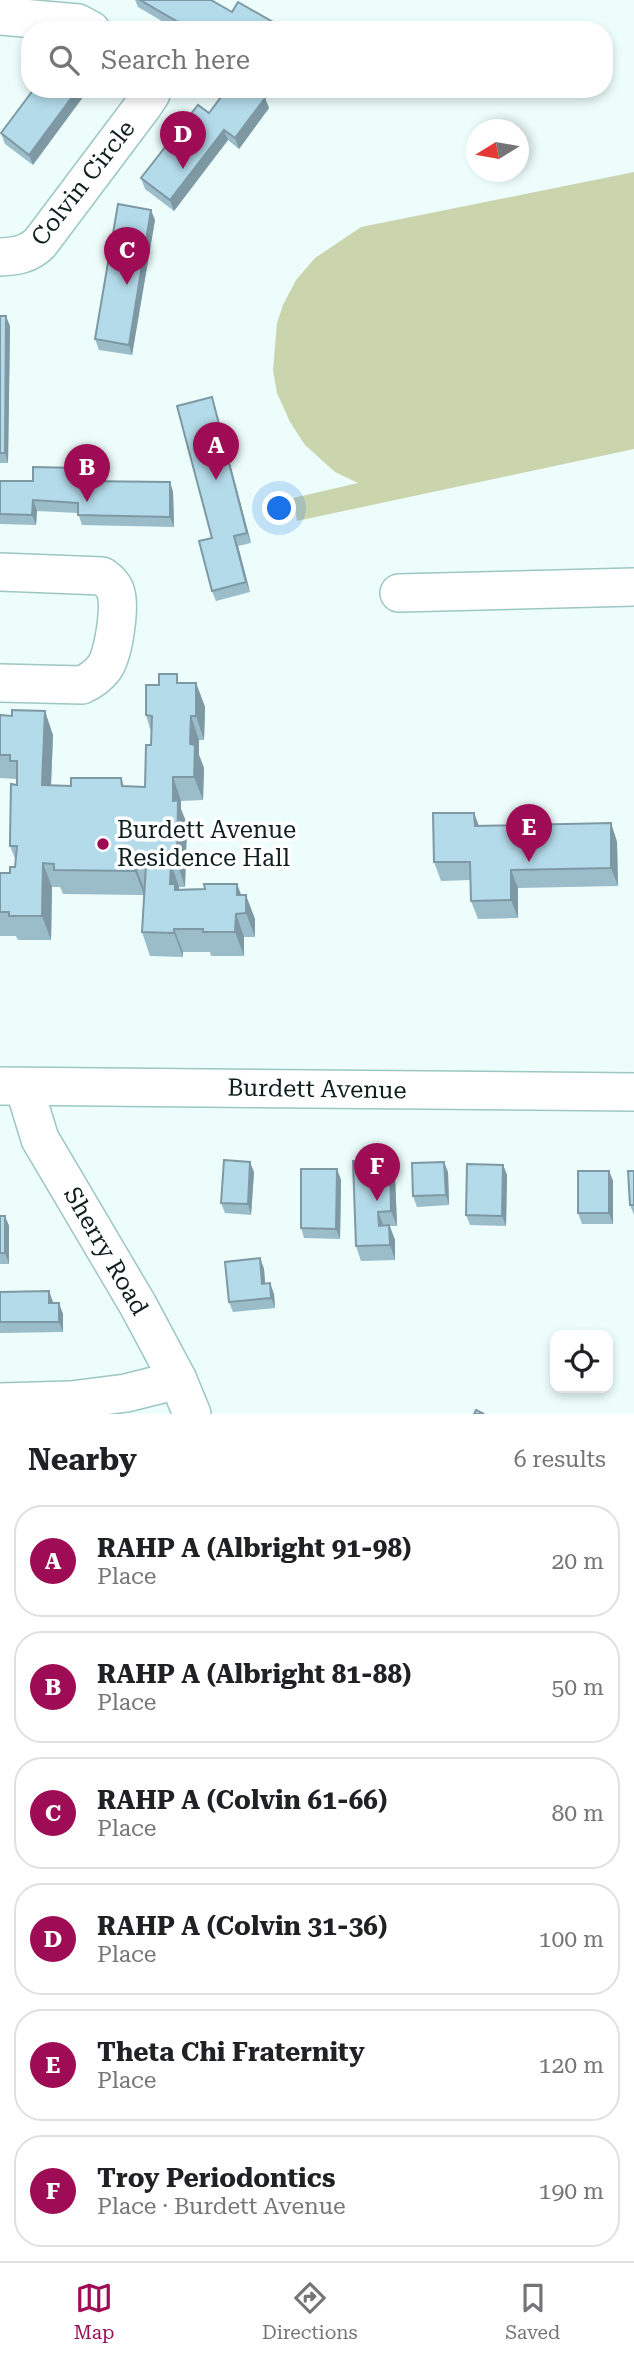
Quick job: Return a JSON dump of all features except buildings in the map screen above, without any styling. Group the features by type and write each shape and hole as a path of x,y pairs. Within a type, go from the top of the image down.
{"street":[{"path":"0,16 56,21"},
{"name":"Colvin Circle","path":"0,257 33,251 148,98"},
{"path":"0,572 102,576 109,581 117,595 113,649 103,670 92,680 82,685 0,683"},
{"path":"399,593 634,587"},
{"name":"Burdett Avenue","path":"12,1087 634,1092"},
{"name":"Sherry Road","path":"12,1087 138,1305 178,1380 192,1414"},
{"path":"0,1402 113,1395 178,1380"}],"green space":[{"path":"634,172 634,449 297,521 293,498 358,483 335,472 305,445 290,422 277,393 273,370 277,323 296,280 315,258 361,227"}],"place":[{"name":"RAHP A (Colvin 31-36)","path":"183,169"},
{"name":"RAHP A (Colvin 61-66)","path":"127,285"},
{"name":"RAHP A (Albright 91-98)","path":"216,480"},
{"name":"RAHP A (Albright 81-88)","path":"87,502"},
{"name":"Burdett Avenue Residence Hall","path":"103,844"},
{"name":"Theta Chi Fraternity","path":"529,862"},
{"name":"Troy Periodontics","path":"377,1201"}]}
